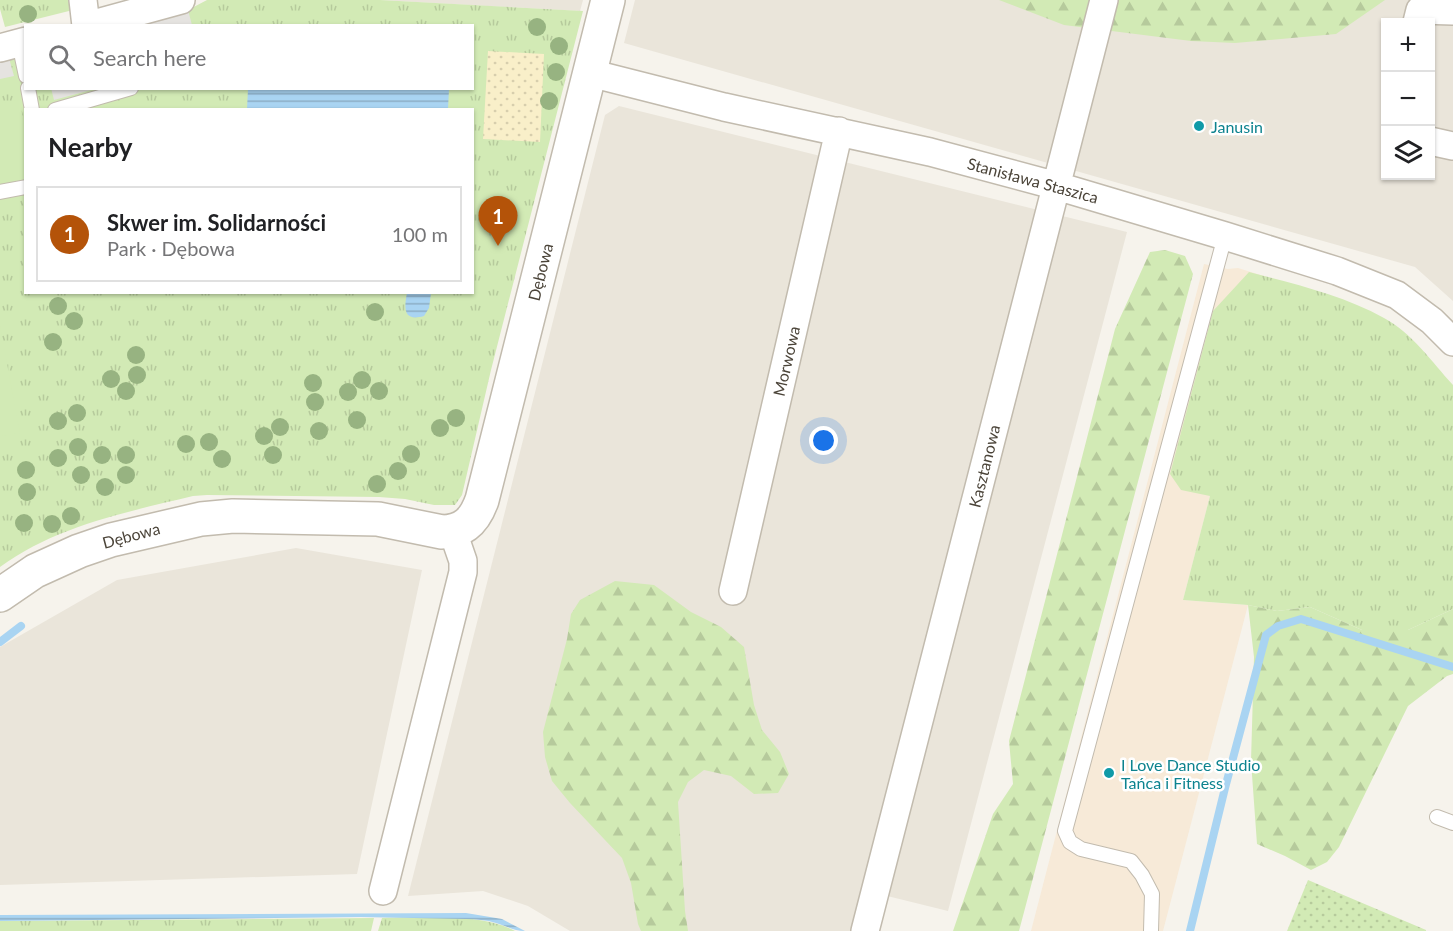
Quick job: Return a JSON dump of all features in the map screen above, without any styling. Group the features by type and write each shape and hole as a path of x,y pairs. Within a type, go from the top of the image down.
{"street":[{"path":"83,0 86,24"},
{"path":"93,24 181,0"},
{"name":"Dębowa","path":"0,594 35,571 79,551 111,540 201,519 233,516 378,519 406,523 432,531 453,532 464,527 474,518 482,500 608,0"},
{"name":"Kasztanowa","path":"865,931 1104,0"},
{"path":"1418,18 1420,10 1453,11"},
{"name":"Stanisława Staszica","path":"590,73 724,107 930,152 1057,186 1225,236 1337,271 1397,295 1432,321 1453,342"},
{"name":"Morwowa","path":"733,591 839,131"},
{"path":"1435,142 1453,146"},
{"path":"383,891 463,572 463,561 453,532"}],"lane":[{"path":"15,44 24,70"},
{"path":"28,90 32,108"},
{"path":"62,108 124,90"},
{"path":"0,192 24,187"},
{"path":"1151,931 1152,894 1131,861 1081,849 1070,842 1065,831 1225,236"},
{"path":"1437,817 1453,823"}],"shaded area":[{"path":"380,0 583,0 580,11"},
{"path":"635,0 1453,0 1453,301 1415,267 624,43"},
{"path":"188,10 192,24 141,24"},
{"path":"9,58 14,76 0,79 0,60"},
{"path":"52,90 91,90 54,100"},
{"path":"619,106 1127,232 948,911 863,890 853,931 570,931 528,906 483,891 408,896 605,115"},
{"path":"1204,264 1228,269 1238,268 1267,277 1183,600 1248,605 1163,931 1031,931"},
{"path":"296,548 422,570 357,874 0,885 0,647 117,580"}],"green space":[{"path":"0,0 76,0 77,9 5,27"},
{"path":"207,0 380,0 583,11 491,370 462,495 455,505 434,505 379,497 193,496 93,522 68,531 44,541 0,567 0,60 24,54 24,90 474,90 474,24 138,24 188,10"},
{"path":"999,0 1385,0 1336,34 1235,43 1191,41 1064,25"},
{"path":"20,100 24,126 24,180 0,184 0,103"},
{"path":"1165,250 1185,256 1193,274 1019,931 953,931 993,814 1013,784 1009,741 1115,329 1150,252"},
{"path":"1249,272 1335,297 1384,318 1413,340 1453,385 1453,609 1408,630 1362,630 1310,607 1277,611 1248,605 1183,600 1210,496 1181,490 1170,474 1213,311"},
{"path":"0,326 20,433 0,436"},
{"path":"615,581 654,585 691,612 721,627 744,647 754,705 762,730 780,752 789,774 778,793 754,794 731,776 704,770 688,782 678,802 688,931 641,931 631,883 622,858 552,781 545,757 543,732 567,639 571,614 580,600"},
{"path":"1248,605 1277,611 1310,607 1362,630 1408,630 1453,609 1453,674 1447,676 1408,706 1339,847 1327,862 1311,870 1257,844 1251,761 1254,657"},
{"path":"1308,880 1426,930 1426,931 1287,931"},
{"path":"374,918 371,931 0,931 0,921"},
{"path":"382,918 468,919 501,925 515,931 378,931"}],"sand":[{"path":"488,51 544,54 540,142 483,139"}],"water":[{"path":"248,90 449,90 448,108 247,108"},
{"path":"407,294 431,294 429,308 424,316 412,317 406,312"},
{"path":"466,913 502,919 525,931 488,921 470,919 361,917 0,921 0,915"}],"waterway":[{"path":"1190,931 1266,635 1278,626 1301,619 1453,667"},
{"path":"0,642 21,626"}],"place":[{"name":"Janusin","path":"1199,126"},
{"name":"Skwer im. Solidarności","path":"498,246"},
{"name":"I Love Dance Studio Tańca i Fitness","path":"1109,773"}]}
